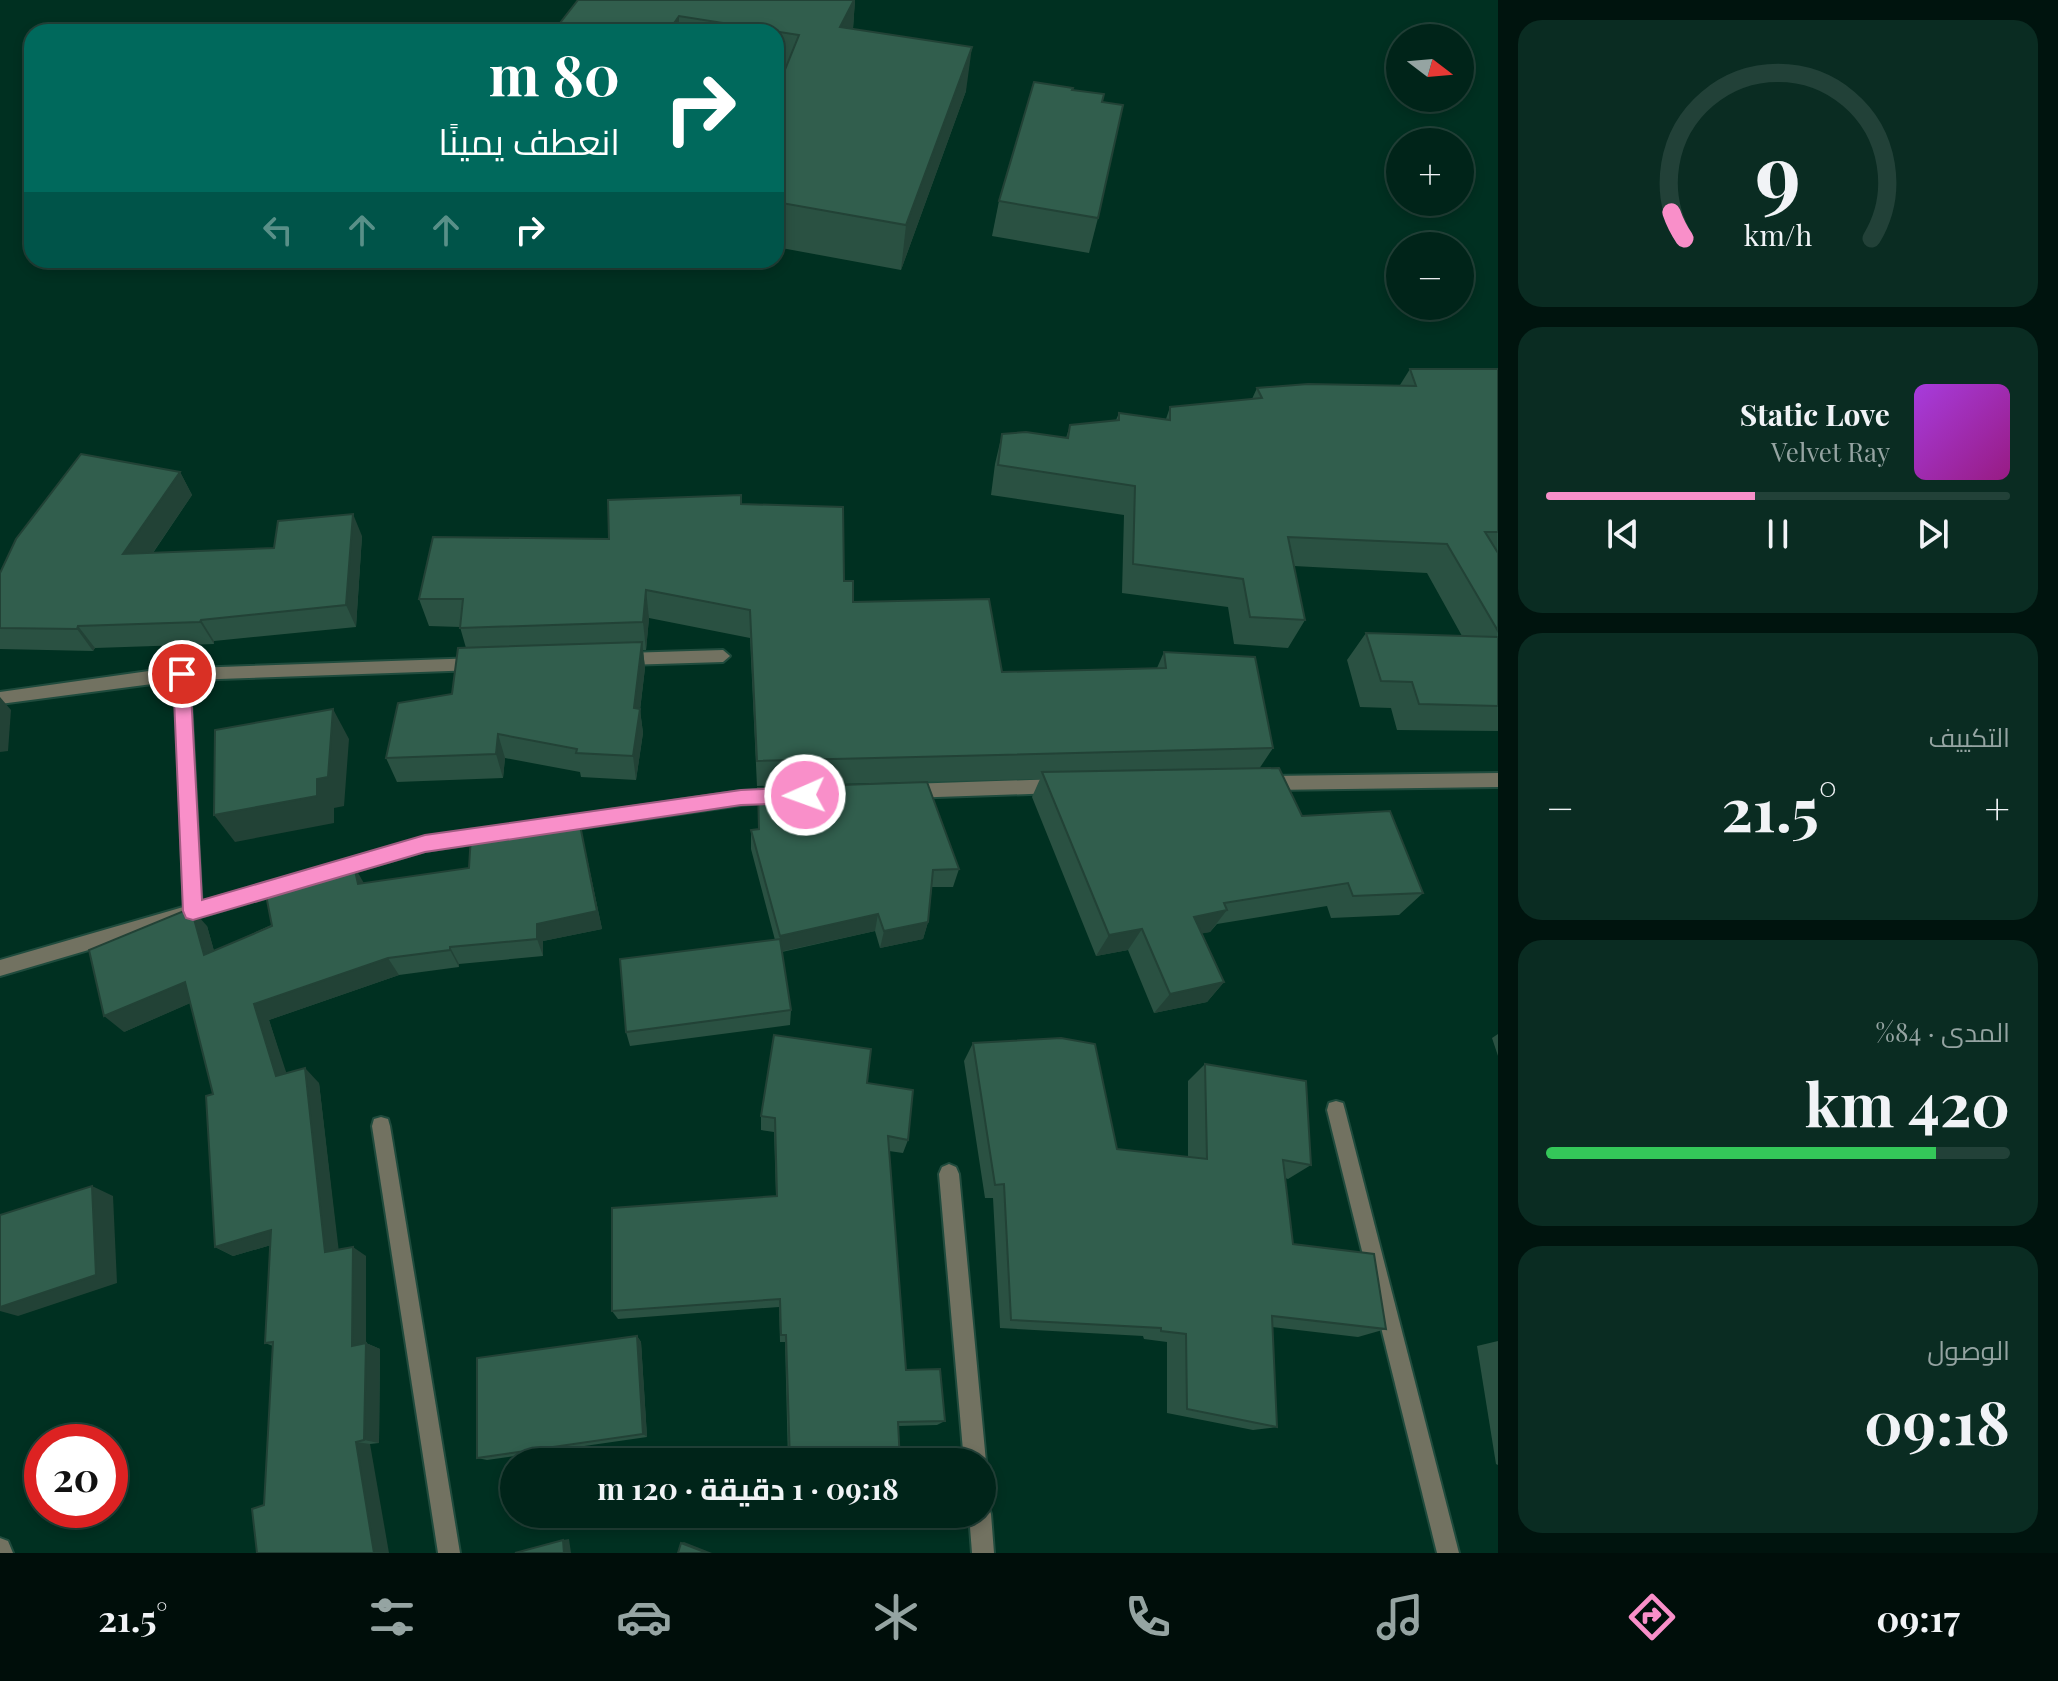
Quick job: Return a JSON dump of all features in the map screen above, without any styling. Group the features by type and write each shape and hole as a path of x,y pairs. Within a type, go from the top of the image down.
{"street":[{"path":"612,660 723,656"},
{"path":"0,698 182,674 500,663"},
{"path":"182,674 193,911"},
{"path":"1247,783 1498,780"},
{"path":"884,792 1075,786"},
{"path":"0,968 425,844 741,798 789,796"},
{"path":"1336,1110 1448,1553"},
{"path":"381,1126 449,1553"},
{"path":"949,1174 974,1448"},
{"path":"981,1528 983,1553"}],"building":[{"path":"578,0 854,0 840,27 972,47 906,225 784,203 784,72 799,35 784,33 784,24 730,24 679,16 674,24 559,24"},
{"path":"1034,82 1104,94 1102,102 1123,105 1098,218 999,201"},
{"path":"1410,369 1498,369 1498,532 1485,532 1498,553 1498,631 1447,544 1288,537 1305,620 1250,617 1243,579 1133,564 1135,486 998,465 1002,434 1026,432 1068,438 1070,425 1119,420 1119,413 1170,420 1170,407 1262,398 1257,388 1308,384 1416,386"},
{"path":"81,454 180,472 123,554 274,548 278,521 353,514 346,605 200,622 78,626 77,629 0,628 0,573 16,539"},
{"path":"741,495 741,504 843,507 844,581 853,581 853,602 989,599 1002,672 1166,668 1164,652 1255,657 1273,748 757,761 750,610 646,590 643,622 460,628 463,599 419,599 433,537 609,539 608,500"},
{"path":"1366,633 1498,637 1498,706 1419,704 1412,682 1381,681"},
{"path":"642,642 634,708 640,709 633,756 576,753 577,749 498,734 496,754 386,758 398,703 452,694 458,648"},
{"path":"333,709 328,777 317,779 317,796 214,815 215,730"},
{"path":"1279,768 1302,816 1390,811 1423,893 1353,896 1348,883 1224,903 1227,910 1194,917 1224,982 1170,994 1142,929 1109,935 1042,772"},
{"path":"927,782 959,869 933,870 928,922 884,931 878,914 780,936 751,830 759,829 758,788"},
{"path":"579,820 597,911 537,924 537,939 450,947 450,950 388,958 254,1004 276,1076 305,1068 325,1252 353,1247 352,1346 366,1343 364,1440 356,1442 374,1553 257,1553 252,1509 264,1505 273,1342 265,1343 271,1230 215,1247 206,1096 213,1094 185,982 104,1016 89,950 191,908 204,955 272,926 266,895 354,866 358,884 469,868 471,835 537,830"},
{"path":"780,939 791,1010 626,1032 620,959"},
{"path":"774,1035 871,1049 867,1083 913,1090 908,1140 888,1136 906,1370 940,1369 945,1421 898,1422 899,1448 790,1448 786,1335 781,1335 780,1299 612,1311 612,1208 777,1196 775,1118 761,1116"},
{"path":"1061,1038 1095,1044 1117,1149 1207,1159 1205,1064 1306,1081 1311,1165 1283,1160 1293,1244 1374,1254 1386,1329 1272,1316 1277,1427 1187,1409 1186,1334 1161,1331 1161,1328 1011,1320 1004,1184 995,1185 973,1043"},
{"path":"92,1186 96,1275 0,1307 0,1215"},
{"path":"637,1336 643,1434 546,1448 500,1448 500,1455 477,1458 477,1358"},
{"path":"563,1540 564,1553 515,1553"},
{"path":"681,1543 707,1553 678,1553"}],"route":[{"path":"182,674 193,911 425,844 741,798 805,795"}]}
